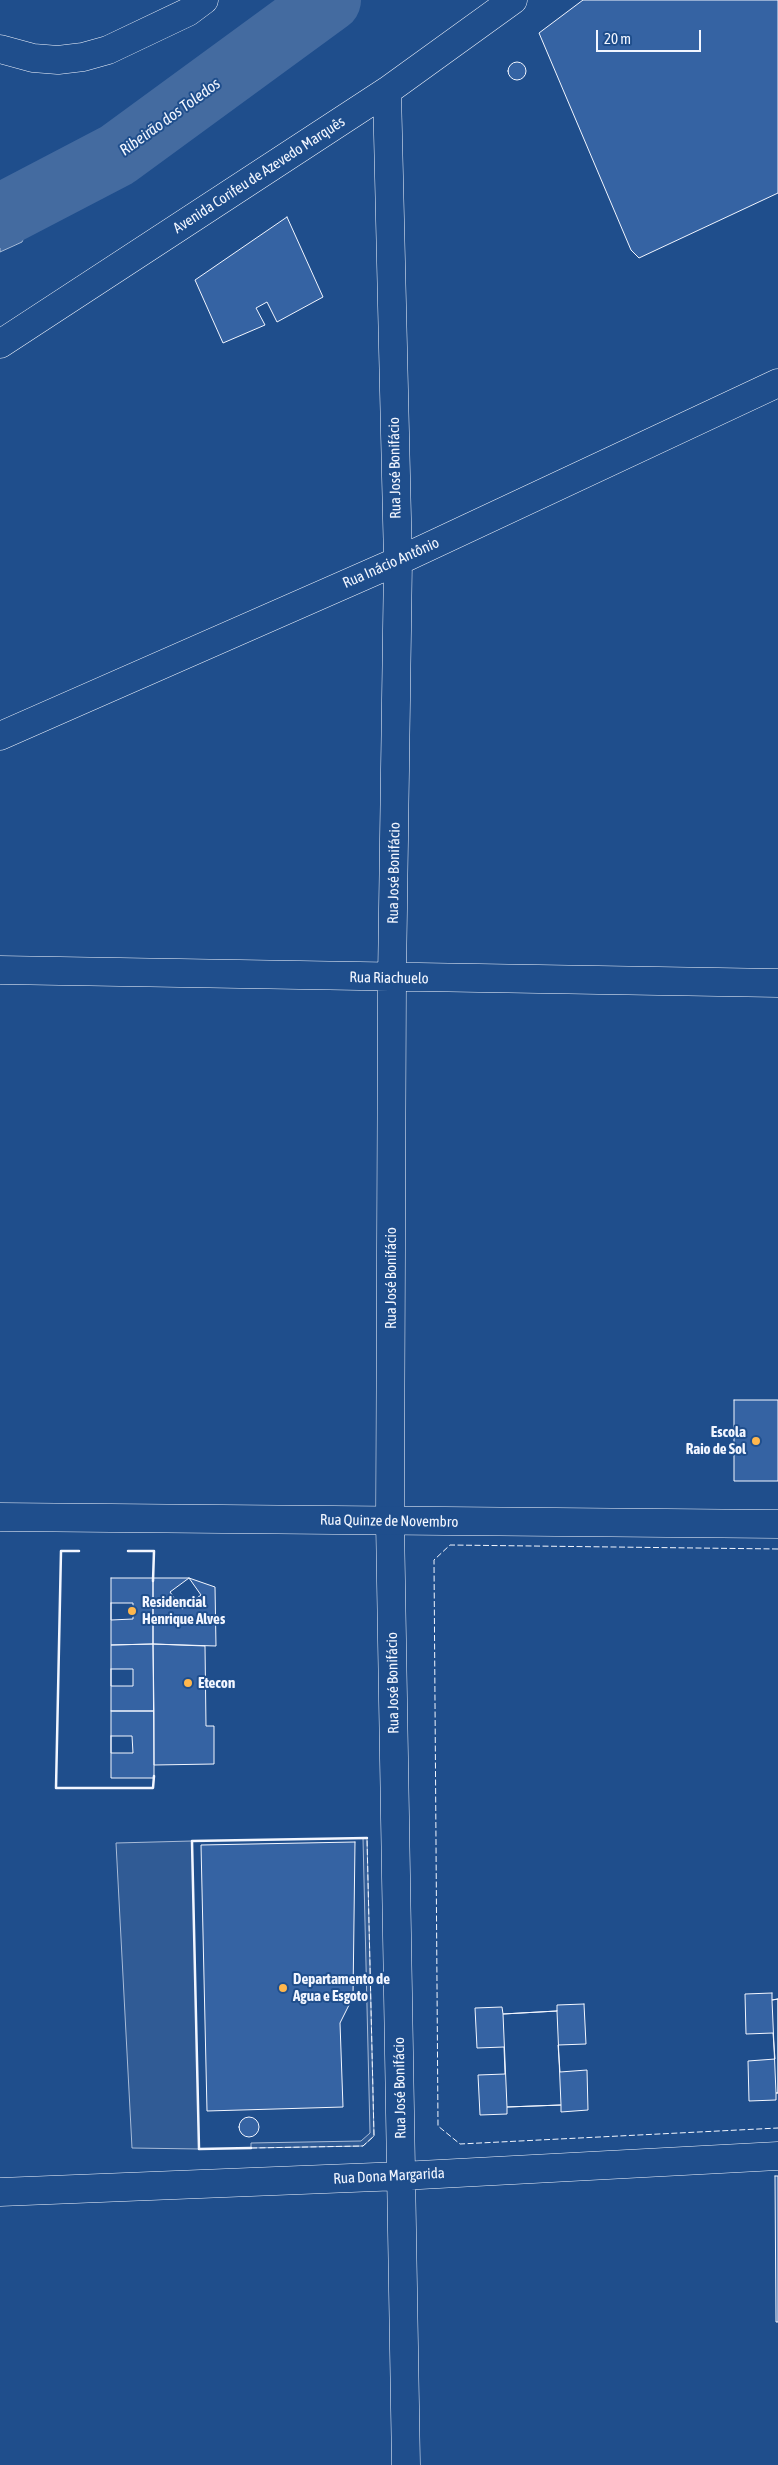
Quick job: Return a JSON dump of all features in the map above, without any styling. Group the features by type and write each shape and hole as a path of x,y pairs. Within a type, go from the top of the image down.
{"street":[{"path":"0,49 33,58 58,60 83,57 108,50 188,12 204,0"},
{"name":"Avenida Corifeu de Azevedo Marquês","path":"0,344 386,91 513,0"},
{"name":"Rua José Bonifácio","path":"386,91 398,560 392,978 390,1522 406,2465"},
{"name":"Rua Inácio Antônio","path":"0,736 398,560 778,383"},
{"name":"Rua Riachuelo","path":"0,970 778,983"},
{"name":"Rua Quinze de Novembro","path":"0,1517 778,1524"},
{"name":"Rua Dona Margarida","path":"0,2192 401,2176 778,2156"}],"shaded area":[{"path":"8,183 43,194 22,242 0,252 0,187"},
{"path":"363,1838 367,1838 374,2136 363,2146 251,2148 251,2143 361,2141 370,2133"},
{"path":"192,1841 199,2149 132,2148 116,1843"}],"building":[{"path":"583,0 778,0 778,193 639,258 631,250 539,33"},
{"path":"517,62 523,65 526,71 523,77 517,80 511,77 508,71 511,65"},
{"path":"287,217 323,297 277,322 267,302 256,308 265,325 223,343 195,280"},
{"name":"Escola Raio de Sol","path":"734,1400 778,1400 778,1481 734,1481"},
{"name":"Residencial Henrique Alves","path":"111,1578 153,1578 153,1644 111,1645"},
{"path":"153,1578 189,1578 215,1587 216,1646 153,1644"},
{"path":"189,1578 201,1595 182,1609 170,1592"},
{"path":"111,1603 133,1603 133,1619 111,1620"},
{"path":"153,1644 205,1646 206,1726 214,1726 214,1764 154,1765"},
{"path":"153,1644 154,1711 111,1711 111,1645"},
{"path":"111,1669 133,1669 133,1686 111,1686"},
{"path":"111,1711 154,1711 154,1778 111,1778"},
{"path":"111,1736 132,1736 133,1753 111,1753"},
{"path":"355,1842 353,1997 340,2023 343,2107 207,2111 201,1845"},
{"path":"772,1993 772,2000 778,1999 778,2093 776,2093 776,2100 749,2101 748,2061 775,2059 773,2033 746,2034 745,1994"},
{"path":"778,1999 778,2093 776,2093 772,2000"},
{"path":"584,2004 586,2044 558,2045 560,2072 587,2070 588,2110 561,2112 561,2105 507,2107 507,2114 480,2115 478,2075 505,2074 504,2047 477,2048 475,2008 502,2007 503,2014 557,2011 557,2005"},
{"path":"557,2011 561,2105 507,2107 503,2014"},
{"path":"249,2117 256,2120 259,2127 256,2134 249,2137 242,2134 239,2127 242,2120"},
{"path":"775,2176 778,2176 778,2322 776,2322"}],"waterway":[{"name":"Ribeirão dos Toledos","path":"0,216 117,155 329,0"}],"fence":[{"path":"778,1549 450,1545 434,1560 438,2126 460,2144 778,2128"},
{"path":"251,2148 363,2146 374,2136 367,1838"}],"wall":[{"path":"79,1551 61,1551 56,1788 153,1788 154,1776"},
{"path":"128,1551 154,1551 153,1581"},
{"path":"251,2148 199,2149 192,1841 367,1838"}],"place":[{"name":"Escola Raio de Sol","path":"756,1441"},
{"name":"Residencial Henrique Alves","path":"132,1611"},
{"name":"Etecon","path":"188,1683"},
{"name":"Departamento de Agua e Esgoto","path":"283,1988"}]}
